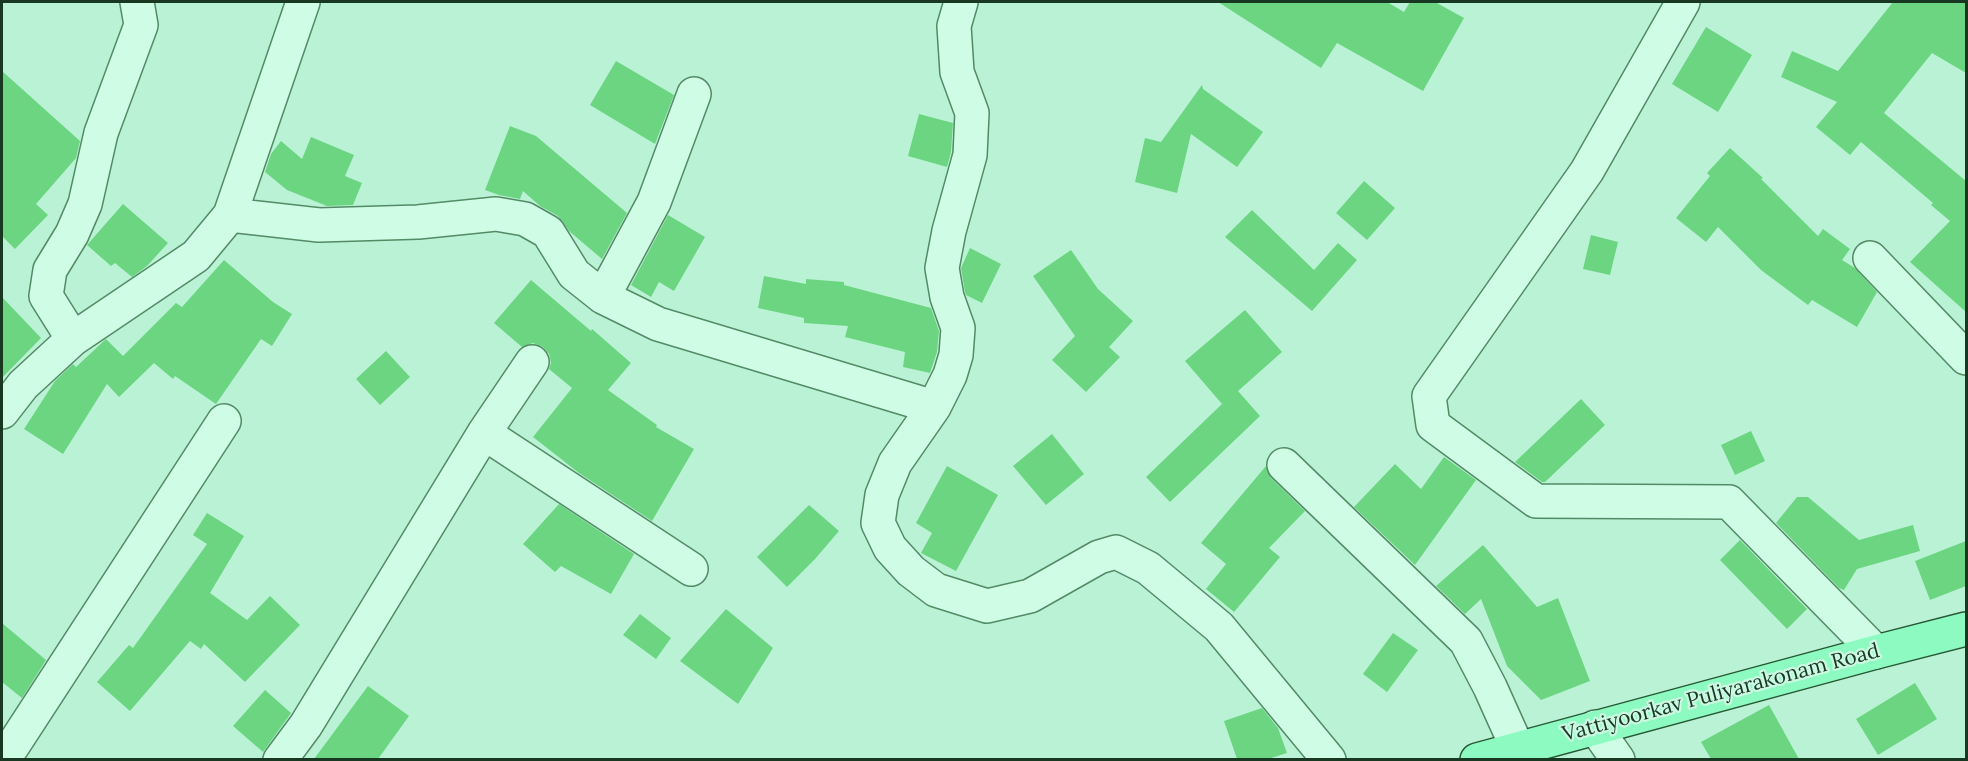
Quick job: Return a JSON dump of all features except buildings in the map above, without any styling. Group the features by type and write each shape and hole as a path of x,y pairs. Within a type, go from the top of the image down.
{"main road":[{"name":"Vattiyoorkav Puliyarakonam Road","path":"1477,759 1966,629"}],"street":[{"path":"73,339 46,296 50,270 72,234 85,204 101,133 141,25 136,2"},
{"path":"2,412 22,385 73,339 196,256 230,215 303,2"},
{"path":"960,2 954,26 957,72 972,113 970,155 949,231 942,268 947,297 958,328 956,355 950,375 934,407 896,464 882,495 878,523 890,548 911,571 936,590 987,606 1030,596 1099,557 1116,552 1148,568 1219,627 1329,759"},
{"path":"1683,2 1587,171 1430,396 1433,425 1536,501 1730,502 1876,652"},
{"path":"603,297 654,202 694,94"},
{"path":"230,215 320,225 418,222 496,214 525,219 548,232 573,274 603,297 658,324 934,407"},
{"path":"1870,258 1966,358"},
{"path":"280,759 306,725 484,433 532,362"},
{"path":"2,758 12,747 224,421"},
{"path":"484,433 691,569"},
{"path":"1284,465 1466,641 1517,747"},
{"path":"1595,726 1618,759"}]}
